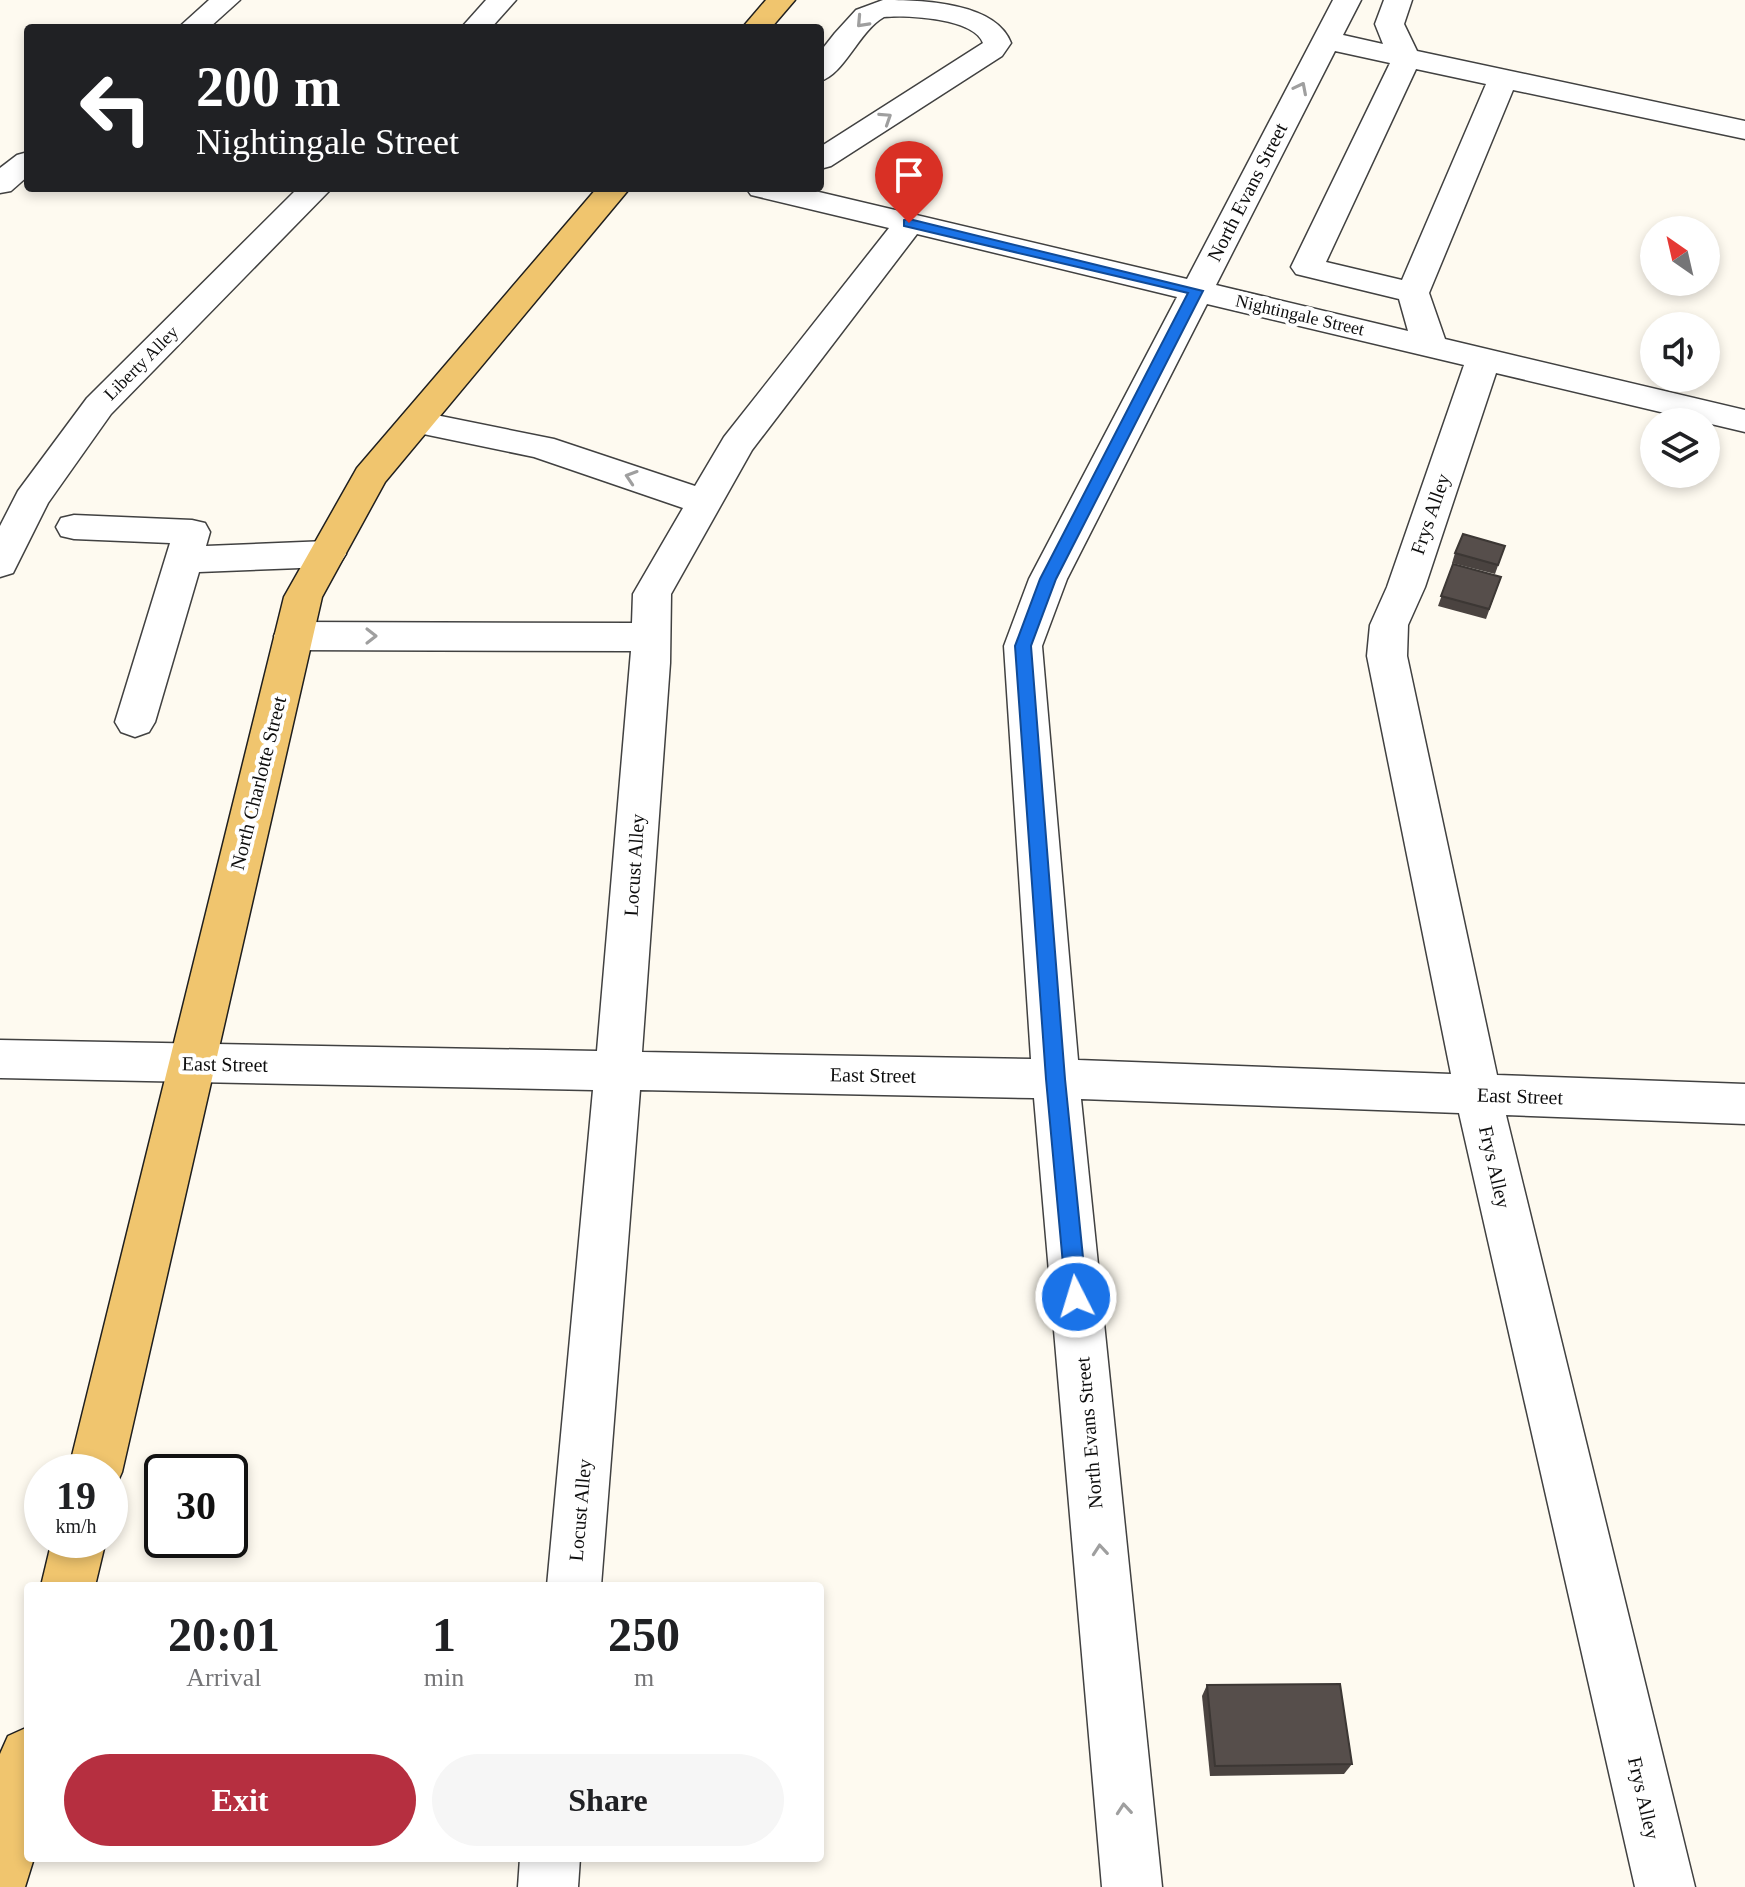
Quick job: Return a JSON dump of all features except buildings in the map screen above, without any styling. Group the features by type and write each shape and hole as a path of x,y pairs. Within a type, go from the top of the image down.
{"main road":[{"path":"760,24 781,0"},
{"name":"North Charlotte Street","path":"99,1454 303,597 370,476 611,192"},
{"path":"69,1582 75,1558"},
{"path":"0,1875 24,1773"}],"street":[{"path":"197,24 226,0"},
{"path":"479,24 502,0"},
{"name":"North Evans Street","path":"1132,1887 1056,1079 1023,646 1048,579 1347,0"},
{"path":"1398,0 1388,17 1389,31 1407,58"},
{"path":"824,67 861,21 871,12 888,6 906,6 977,23 990,28 997,43 992,50 824,157"},
{"path":"1326,40 1745,130"},
{"path":"1407,58 1307,267 1413,293"},
{"path":"1430,346 1413,293 1503,79"},
{"path":"0,184 24,164"},
{"name":"Liberty Alley","path":"0,564 31,500 99,406 312,192"},
{"name":"Nightingale Street","path":"787,192 1745,421"},
{"name":"Locust Alley","path":"574,1582 618,1071 652,594 737,445 909,223"},
{"name":"Frys Alley","path":"1483,359 1406,587 1389,625 1387,656 1478,1094 1665,1887"},
{"path":"416,422 541,447 704,502"},
{"path":"74,527 192,532 135,722"},
{"path":"183,560 327,554"},
{"path":"293,636 651,637"},
{"name":"East Street","path":"0,1059 1056,1079 1745,1104"},
{"path":"548,1887 550,1862"}],"route":[{"path":"909,223 1196,291 1048,579 1023,646 1076,1297"}]}
